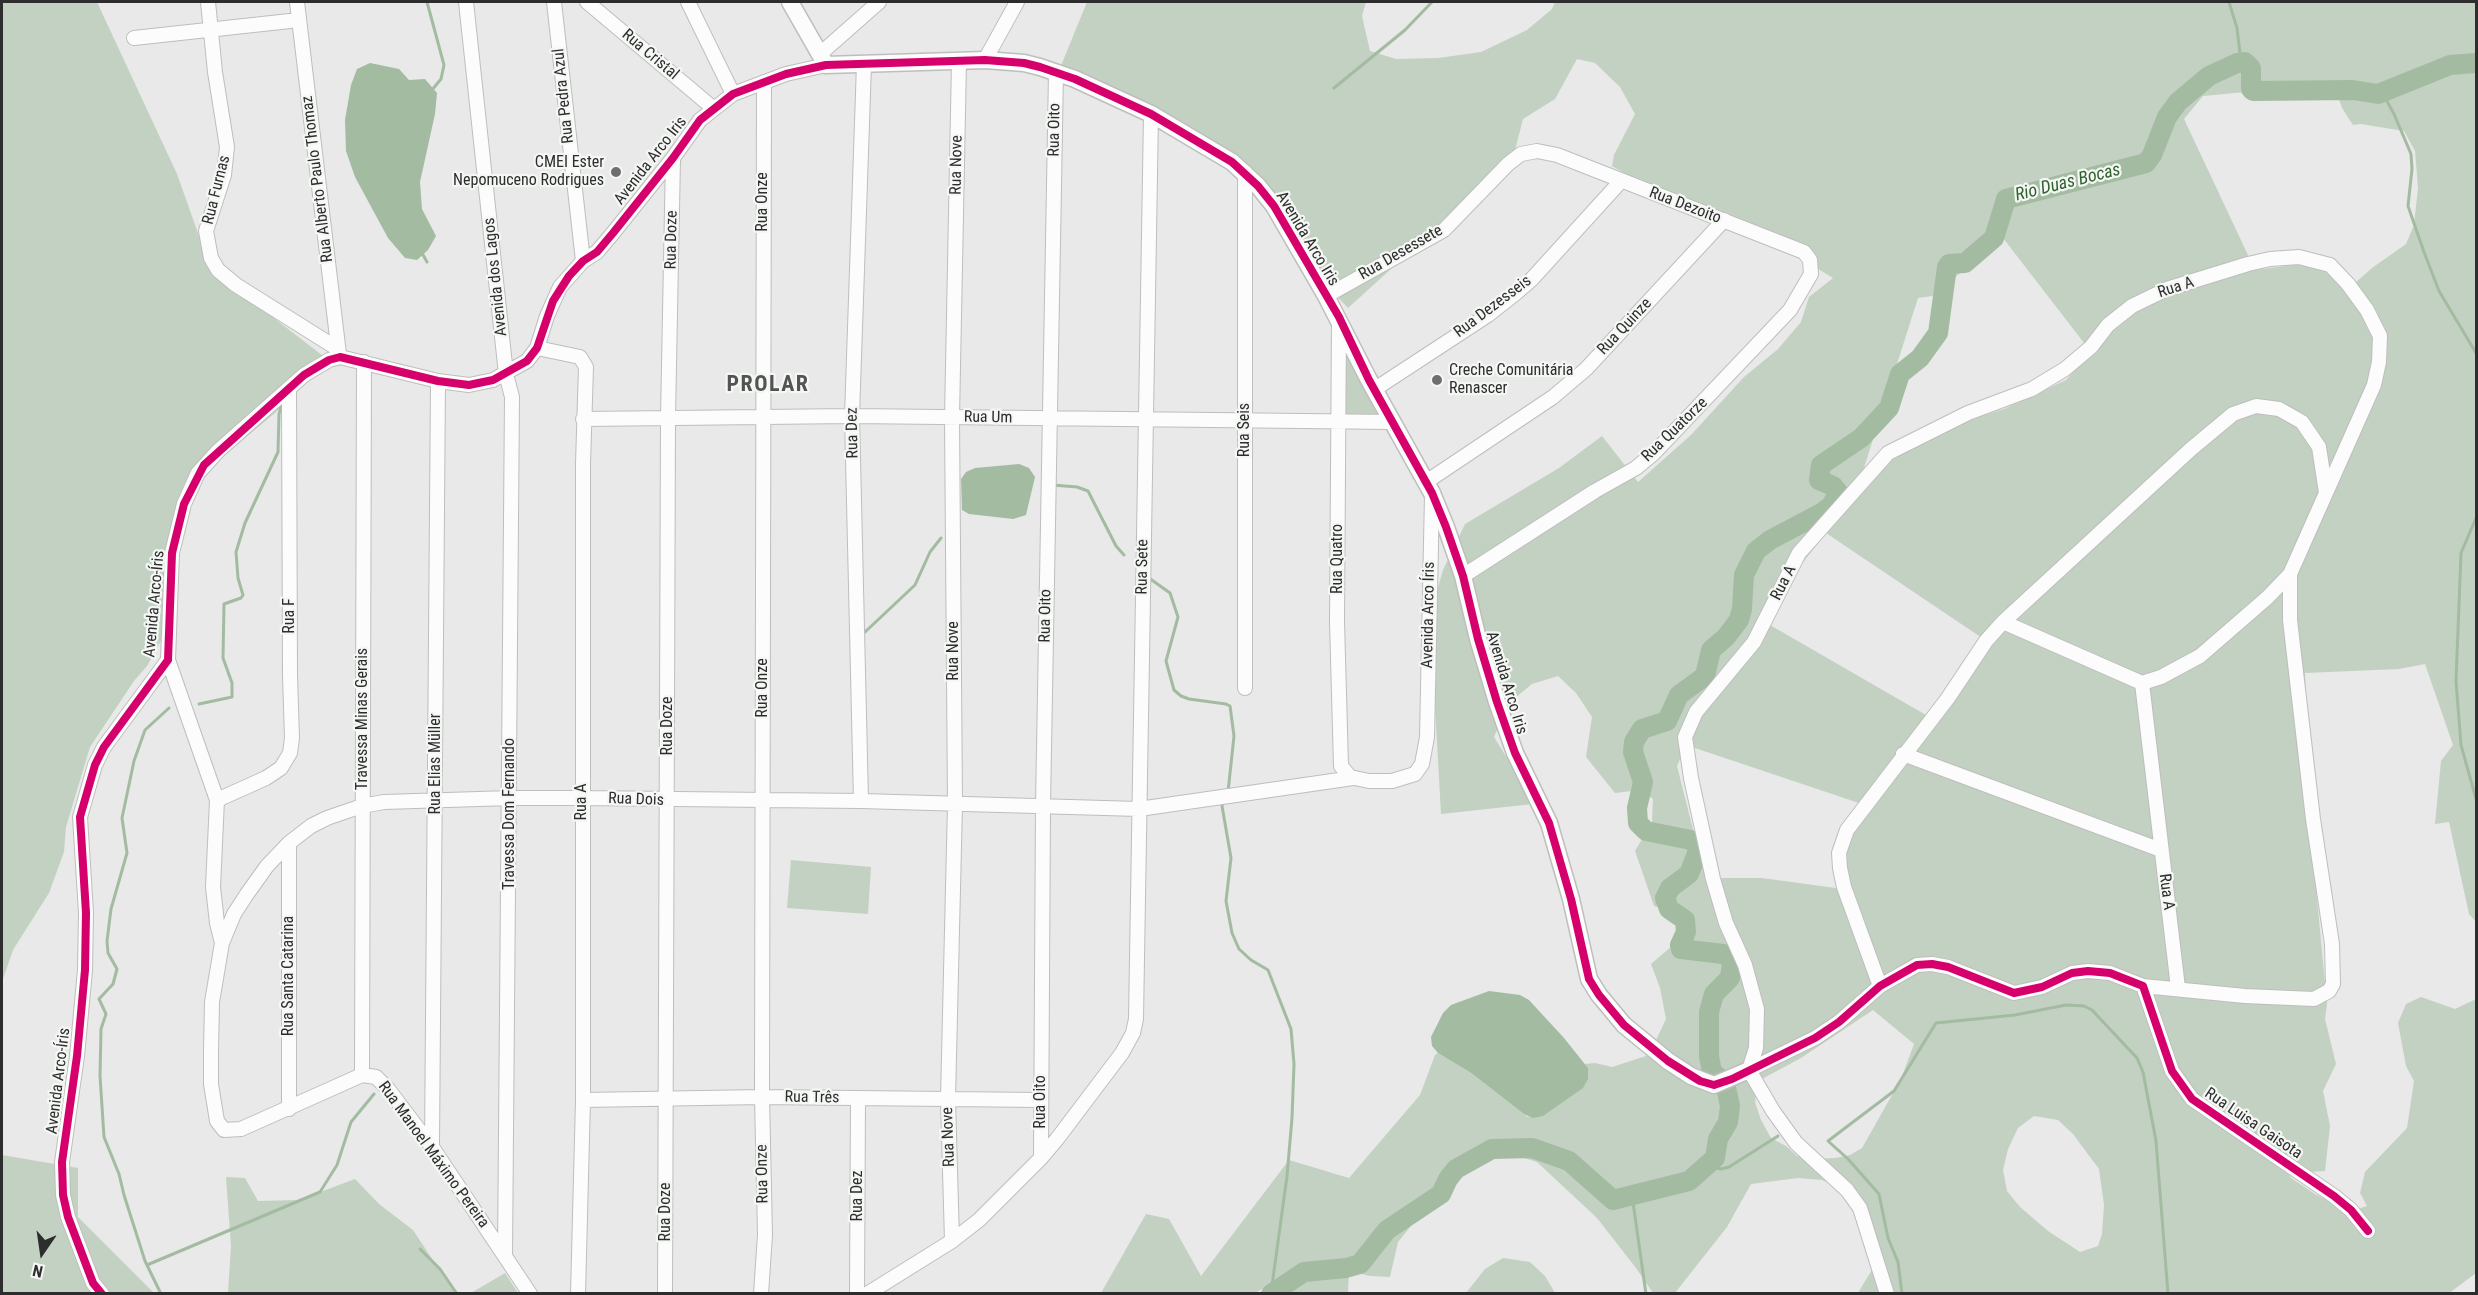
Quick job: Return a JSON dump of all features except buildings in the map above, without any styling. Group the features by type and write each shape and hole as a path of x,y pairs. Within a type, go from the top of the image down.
{"street":[{"name":"Rua Furnas","path":"208,2 214,72 227,147 224,176 207,231 211,258 218,270 236,285 339,353"},
{"name":"Rua Alberto Paulo Thomaz","path":"297,2 339,353"},
{"name":"Avenida dos Lagos","path":"466,2 506,374"},
{"name":"Rua Pedra Azul","path":"554,2 583,261"},
{"name":"Rua Cristal","path":"587,2 712,108"},
{"path":"688,2 733,94"},
{"path":"790,2 823,59 879,2"},
{"path":"985,60 1017,2"},
{"path":"134,38 299,20"},
{"name":"Avenida Arco Iris","path":"506,374 527,361 537,348 557,294 568,276 602,246 673,158 700,120 712,108 733,94 823,59 864,64 985,60 1024,63 1056,73 1083,82 1151,114 1245,172 1274,206 1326,296 1429,488 1463,576 1478,639 1500,712 1515,753 1549,823 1589,979 1599,995 1624,1025 1668,1061 1700,1081 1707,1084 1726,1082 1749,1070"},
{"name":"Rua Nove","path":"952,1241 948,1099 955,804 952,418 959,61"},
{"name":"Rua Dez","path":"861,801 852,416 864,64"},
{"name":"Rua Oito","path":"1041,1158 1043,805 1056,73"},
{"name":"Rua Onze","path":"761,1293 765,1235 762,1097 764,82"},
{"name":"Rua Sete","path":"1041,1158 1129,1044 1136,1019 1151,114"},
{"name":"Rua Desessete","path":"1326,296 1444,230 1521,154 1537,151 1557,155"},
{"name":"Rua Dezoito","path":"1557,155 1804,252 1810,260"},
{"name":"Rua Doze","path":"665,1293 668,417 673,158"},
{"name":"Rua Seis","path":"1245,172 1245,688"},
{"name":"Rua Dezesseis","path":"1375,389 1488,315 1516,293 1531,280 1621,181"},
{"name":"Rua Quinze","path":"1429,488 1553,397 1586,369 1724,220"},
{"name":"Rua A","path":"1749,1070 1756,1048 1757,1009 1745,965 1726,923 1713,879 1691,778 1685,745 1686,732 1696,712 1754,642 1799,553 1888,453 1968,413 2032,390 2065,369 2091,347 2108,326 2148,297 2248,264 2299,256 2330,265 2348,284 2367,310 2380,336 2379,362 2374,386 2290,574 2268,597 2200,656 2161,677 2142,682 2178,988"},
{"name":"Rua Quatorze","path":"1463,576 1602,487 1636,468 1654,453 1790,310 1811,274 1810,260"},
{"name":"Rua Quatro","path":"1338,318 1337,622 1341,766 1343,771 1353,778"},
{"name":"Rua A","path":"537,348 583,359 586,367 583,419 583,1100 578,1293"},
{"path":"339,353 364,362 459,385 482,384 506,374"},
{"name":"Avenida Arco-Íris","path":"98,1288 68,1216 63,1195 62,1162 77,1056 84,970 86,913 80,817 95,765 104,747 168,660 172,553 189,493 204,465 313,368 339,353"},
{"name":"Travessa Minas Gerais","path":"362,1075 364,362"},
{"name":"Travessa Dom Fernando","path":"505,1255 512,397 506,374"},
{"name":"Rua Elias Müller","path":"432,1147 438,381"},
{"name":"Rua F","path":"217,800 266,778 281,768 291,746 289,389"},
{"path":"1880,986 1844,887 1839,853 1847,830 1948,698 1986,641 2003,622 2191,449 2233,414 2256,406 2279,409 2302,422 2319,447 2326,496"},
{"name":"Rua Um","path":"583,419 852,416 1393,423"},
{"name":"Avenida Arco Íris","path":"1353,778 1392,782 1415,774 1422,764 1427,736 1429,488"},
{"path":"1887,1293 1860,1208 1847,1190 1796,1143 1773,1111 1749,1070 1815,1038 1839,1022 1880,986 1917,965 1932,964 1948,967 2014,993 2042,987 2072,973 2088,971 2110,973 2143,986 2245,996 2314,999 2329,991 2333,984 2332,944 2313,819 2290,620 2290,574"},
{"path":"2003,622 2142,682"},
{"name":"Rua Manoel Máximo Pereira","path":"168,660 217,800 213,887 222,943 213,1002 210,1051 211,1084 217,1121 224,1131 231,1131 289,1109 362,1075 370,1075 383,1082 432,1147 530,1293"},
{"path":"1903,754 2161,850"},
{"name":"Rua Dois","path":"222,943 234,914 247,894 267,866 289,843 311,826 344,811 403,800 582,798 668,801 861,801 1139,809 1353,778"},
{"name":"Rua Santa Catarina","path":"289,843 289,1109"},
{"name":"Rua Luisa Gaisota","path":"2143,986 2172,1071 2192,1099 2334,1196 2351,1210 2368,1231"},
{"name":"Rua Três","path":"583,1100 762,1097 858,1100 1041,1100"},
{"name":"Rua Dez","path":"857,1293 858,1100"},
{"path":"867,1293 952,1241 979,1220 1041,1158"}],"shaded area":[{"path":"2,2 97,2 177,174 206,256 244,295 327,359 283,406 206,471 175,543 169,626 147,666 134,681 90,747 66,827 64,852 49,893 13,950 2,982"},
{"path":"1087,2 1366,2 1362,16 1370,51 1396,59 1438,58 1481,52 1527,30 1552,9 1555,2 2476,2 2476,922 2469,914 2449,822 2435,824 2441,761 2453,745 2425,664 2399,669 2305,673 2312,846 2327,1004 2325,1019 2336,1064 2323,1091 2330,1126 2325,1171 2304,1172 2283,1160 2291,1178 2315,1194 2349,1212 2367,1206 2360,1193 2365,1172 2407,1128 2414,1081 2406,1066 2398,1023 2406,1004 2421,997 2455,1009 2476,999 2476,1273 2448,1294 1858,1293 1873,1268 1878,1254 1877,1238 1870,1221 1846,1190 1822,1180 1798,1178 1751,1184 1727,1227 1675,1293 1653,1293 1597,1218 1537,1162 1492,1148 1440,1190 1398,1242 1390,1277 1370,1276 1349,1271 1348,1293 1294,1293 1286,1277 1255,1293 1101,1293 1146,1214 1169,1219 1201,1276 1289,1160 1349,1178 1420,1095 1435,1055 1438,1053 1471,1073 1528,1117 1588,1069 1585,1064 1595,1063 1612,1067 1649,1055 1666,1019 1660,988 1651,964 1685,935 1679,912 1654,906 1635,851 1652,822 1653,799 1640,790 1615,793 1586,757 1592,717 1576,693 1558,676 1532,684 1515,698 1504,714 1494,737 1533,804 1441,814 1430,615 1443,570 1465,524 1559,468 1602,436 1638,482 1691,435 1744,377 1778,349 1801,322 1809,297 1833,278 1758,232 1712,224 1612,166 1614,155 1635,114 1620,87 1595,63 1577,59 1555,99 1523,119 1513,158 1348,308 1330,289 1244,172 1058,73","holes":["2277,89 2337,93 2342,108 2353,125 2361,124 2404,131 2415,151 2418,188 2414,225 2406,244 2356,282 2335,267 2315,262 2255,270 2184,119 2203,96","2003,238 2091,352 2066,380 2004,409 1924,434 1880,468 1855,496 1918,298 1932,296","1826,533 1988,642 1938,722 1770,625 1797,570","1686,745 1859,803 1862,807 1836,867 1843,889 1762,878 1709,878 1700,857 1677,766","1873,1010 1914,1044 1901,1079 1862,1148 1850,1155 1816,1159 1797,1156 1786,1146 1771,1138 1761,1120 1755,1102 1760,1065 1760,1080 1801,1058","2034,1116 2058,1120 2073,1134 2099,1169 2104,1205 2102,1234 2098,1246 2080,1252 2048,1231 2020,1207 2007,1191 2003,1170 2008,1149 2018,1128"]},
{"path":"370,63 399,69 409,80 425,79 437,93 435,114 420,182 422,209 436,236 428,250 417,260 405,258 388,238 355,177 346,151 345,120 351,85 357,69"},
{"path":"1343,348 1379,418 1348,416 1343,411"},
{"path":"1019,464 1029,468 1035,477 1026,515 1013,519 969,514 962,510 961,479 966,472 975,468"},
{"path":"791,860 871,867 868,914 787,908"},
{"path":"1489,991 1520,995 1529,1000 1588,1068 1588,1079 1583,1088 1543,1116 1533,1118 1524,1114 1471,1073 1438,1053 1432,1046 1431,1037 1443,1013 1451,1005"},
{"path":"2,1155 78,1168 78,1217 154,1293 2,1293"},
{"path":"226,1177 245,1178 258,1201 299,1200 355,1179 379,1204 413,1230 446,1280 458,1293 228,1293 231,1246"},
{"path":"1503,1258 1530,1262 1545,1276 1555,1293 1466,1293 1485,1269"},
{"path":"505,1273 518,1293 471,1293"}],"waterway":[{"path":"427,2 444,65 441,79 432,90"},
{"path":"1334,88 1405,30 1432,2"},
{"path":"2229,2 2237,28 2241,62"},
{"name":"Rio Duas Bocas","path":"1271,1294 1304,1272 1346,1268 1360,1264 1387,1230 1441,1194 1456,1169 1492,1149 1532,1148 1569,1161 1613,1200 1689,1181 1715,1158 1718,1139 1728,1122 1730,1106 1725,1083 1712,1072 1709,1056 1709,1012 1714,994 1730,978 1732,963 1729,957 1723,954 1681,949 1680,945 1686,932 1685,920 1669,909 1665,898 1670,888 1689,874 1699,848 1691,840 1646,831 1638,823 1637,808 1643,782 1633,752 1634,742 1642,729 1667,721 1679,695 1705,676 1711,650 1726,637 1739,620 1744,575 1756,551 1770,540 1832,505 1838,492 1833,486 1819,480 1821,465 1861,438 1889,408 1900,374 1920,358 1938,333 1947,267 1949,264 1965,263 1994,238 2006,199 2146,163 2152,155 2167,117 2178,102 2209,76 2237,63 2245,62 2251,68 2251,89 2253,91 2353,90 2378,94 2450,65 2476,63"},
{"path":"2379,93 2384,96 2394,114 2411,154 2412,169 2408,206 2424,252 2439,291 2476,353"},
{"path":"422,253 427,262"},
{"path":"199,704 232,697 232,683 223,658 224,604 241,598 243,595 238,578 236,552 245,523 278,452 279,414 283,401"},
{"path":"1053,485 1077,487 1088,491 1116,546 1124,555"},
{"path":"2476,518 2461,553 2456,681 2461,745 2476,799"},
{"path":"865,632 915,585 930,552 941,538"},
{"path":"1149,578 1170,593 1178,617 1166,661 1174,690 1189,699 1230,706 1234,736 1228,792"},
{"path":"161,1294 145,1261 119,1174 104,1137 100,1076 101,1029 106,1014 99,999 113,984 117,969 108,953 107,941 111,909 127,853 122,818 134,761 145,730 169,708"},
{"path":"1224,801 1222,806 1231,858 1226,901 1232,933 1239,949 1251,960 1268,970 1291,1029 1294,1064 1292,1118 1287,1176 1271,1293"},
{"path":"1902,1294 1898,1262 1888,1238 1879,1194 1848,1159 1828,1141 1894,1091 1936,1023 2015,1015 2066,1005 2084,1006 2092,1010 2137,1058 2143,1072 2156,1141 2168,1294"},
{"path":"147,1265 320,1192 337,1165 351,1122 374,1094"},
{"path":"1707,1166 1721,1169 1729,1167 1778,1136"},
{"path":"1632,1195 1646,1294"},
{"path":"420,1249 440,1269 457,1294"}],"cycle path":[{"path":"102,1294 93,1283 68,1217 63,1195 62,1162 77,1056 85,970 86,913 80,817 95,765 104,747 168,660 172,553 184,504 204,465 304,375 329,360 340,357 438,381 469,385 493,380 527,361 537,348 553,301 569,276 583,261 597,252 613,233 700,120 733,94 786,74 826,65 985,60 1024,63 1040,67 1075,79 1151,114 1232,162 1258,186 1274,206 1339,317 1369,380 1432,493 1463,576 1478,639 1515,753 1549,823 1571,899 1589,979 1624,1025 1668,1061 1700,1081 1714,1085 1732,1079 1815,1038 1839,1022 1880,986 1917,965 1932,964 1948,967 2014,993 2042,987 2072,973 2088,971 2110,973 2143,986 2172,1071 2192,1099 2334,1196 2351,1210 2368,1231"}],"place":[{"name":"CMEI Ester Nepomuceno Rodrigues","path":"616,172"},
{"name":"Creche Comunitária Renascer","path":"1437,380"}],"district":[{"name":"PROLAR","path":"768,385"}]}
